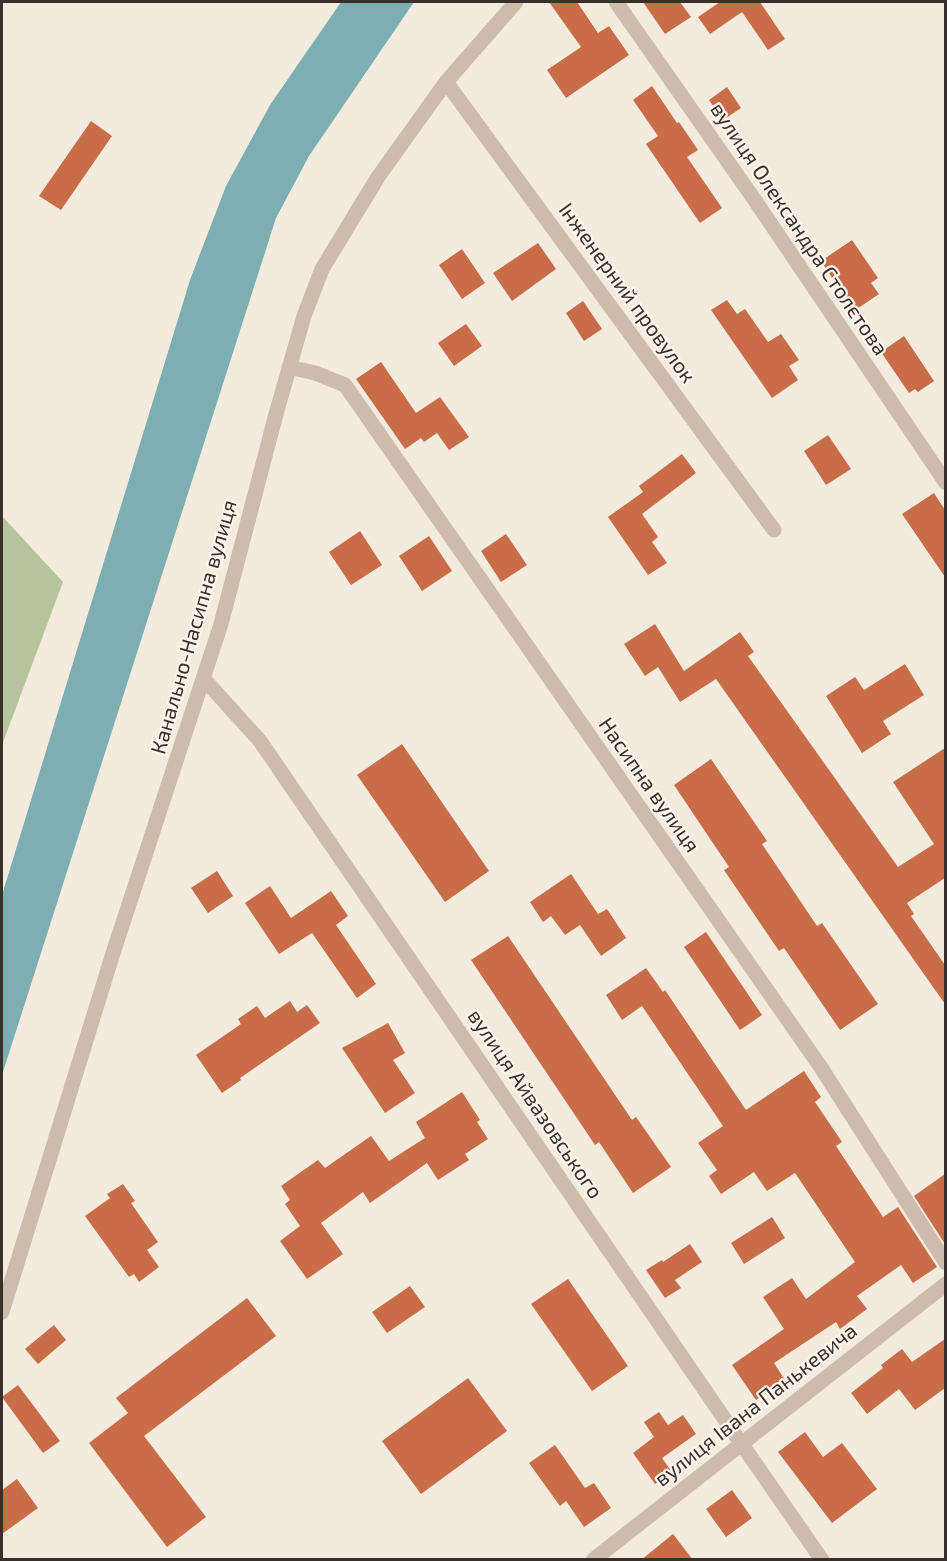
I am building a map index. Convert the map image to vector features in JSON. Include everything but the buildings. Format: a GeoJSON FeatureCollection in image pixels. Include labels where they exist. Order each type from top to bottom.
{"type":"FeatureCollection","features":[{"type":"Feature","properties":{"kind":"street","name":"Канально-Насипна вулиця"},"geometry":{"type":"LineString","coordinates":[[2,1312],[114,950],[221,624],[289,367],[304,316],[322,269],[378,177],[446,82],[516,2]]}},
{"type":"Feature","properties":{"kind":"street","name":"вулиця Олександра Столєтова"},"geometry":{"type":"LineString","coordinates":[[616,2],[754,199],[945,483]]}},
{"type":"Feature","properties":{"kind":"street","name":"Інженерний провулок"},"geometry":{"type":"LineString","coordinates":[[446,82],[774,530]]}},
{"type":"Feature","properties":{"kind":"street","name":"Насипна вулиця"},"geometry":{"type":"LineString","coordinates":[[289,367],[315,372],[345,385],[820,1066],[945,1263]]}},
{"type":"Feature","properties":{"kind":"street","name":"вулиця Айвазовського"},"geometry":{"type":"LineString","coordinates":[[204,679],[260,741],[822,1560]]}},
{"type":"Feature","properties":{"kind":"street","name":"вулиця Івана Панькевича"},"geometry":{"type":"LineString","coordinates":[[592,1560],[945,1284]]}},
{"type":"Feature","properties":{"kind":"green space"},"geometry":{"type":"Polygon","coordinates":[[[2,516],[63,582],[2,745],[2,516]]]}},
{"type":"Feature","properties":{"kind":"water"},"geometry":{"type":"Polygon","coordinates":[[[341,2],[414,2],[309,156],[276,218],[2,1075],[2,895],[190,280],[226,186],[270,105],[341,2]]]}}]}
